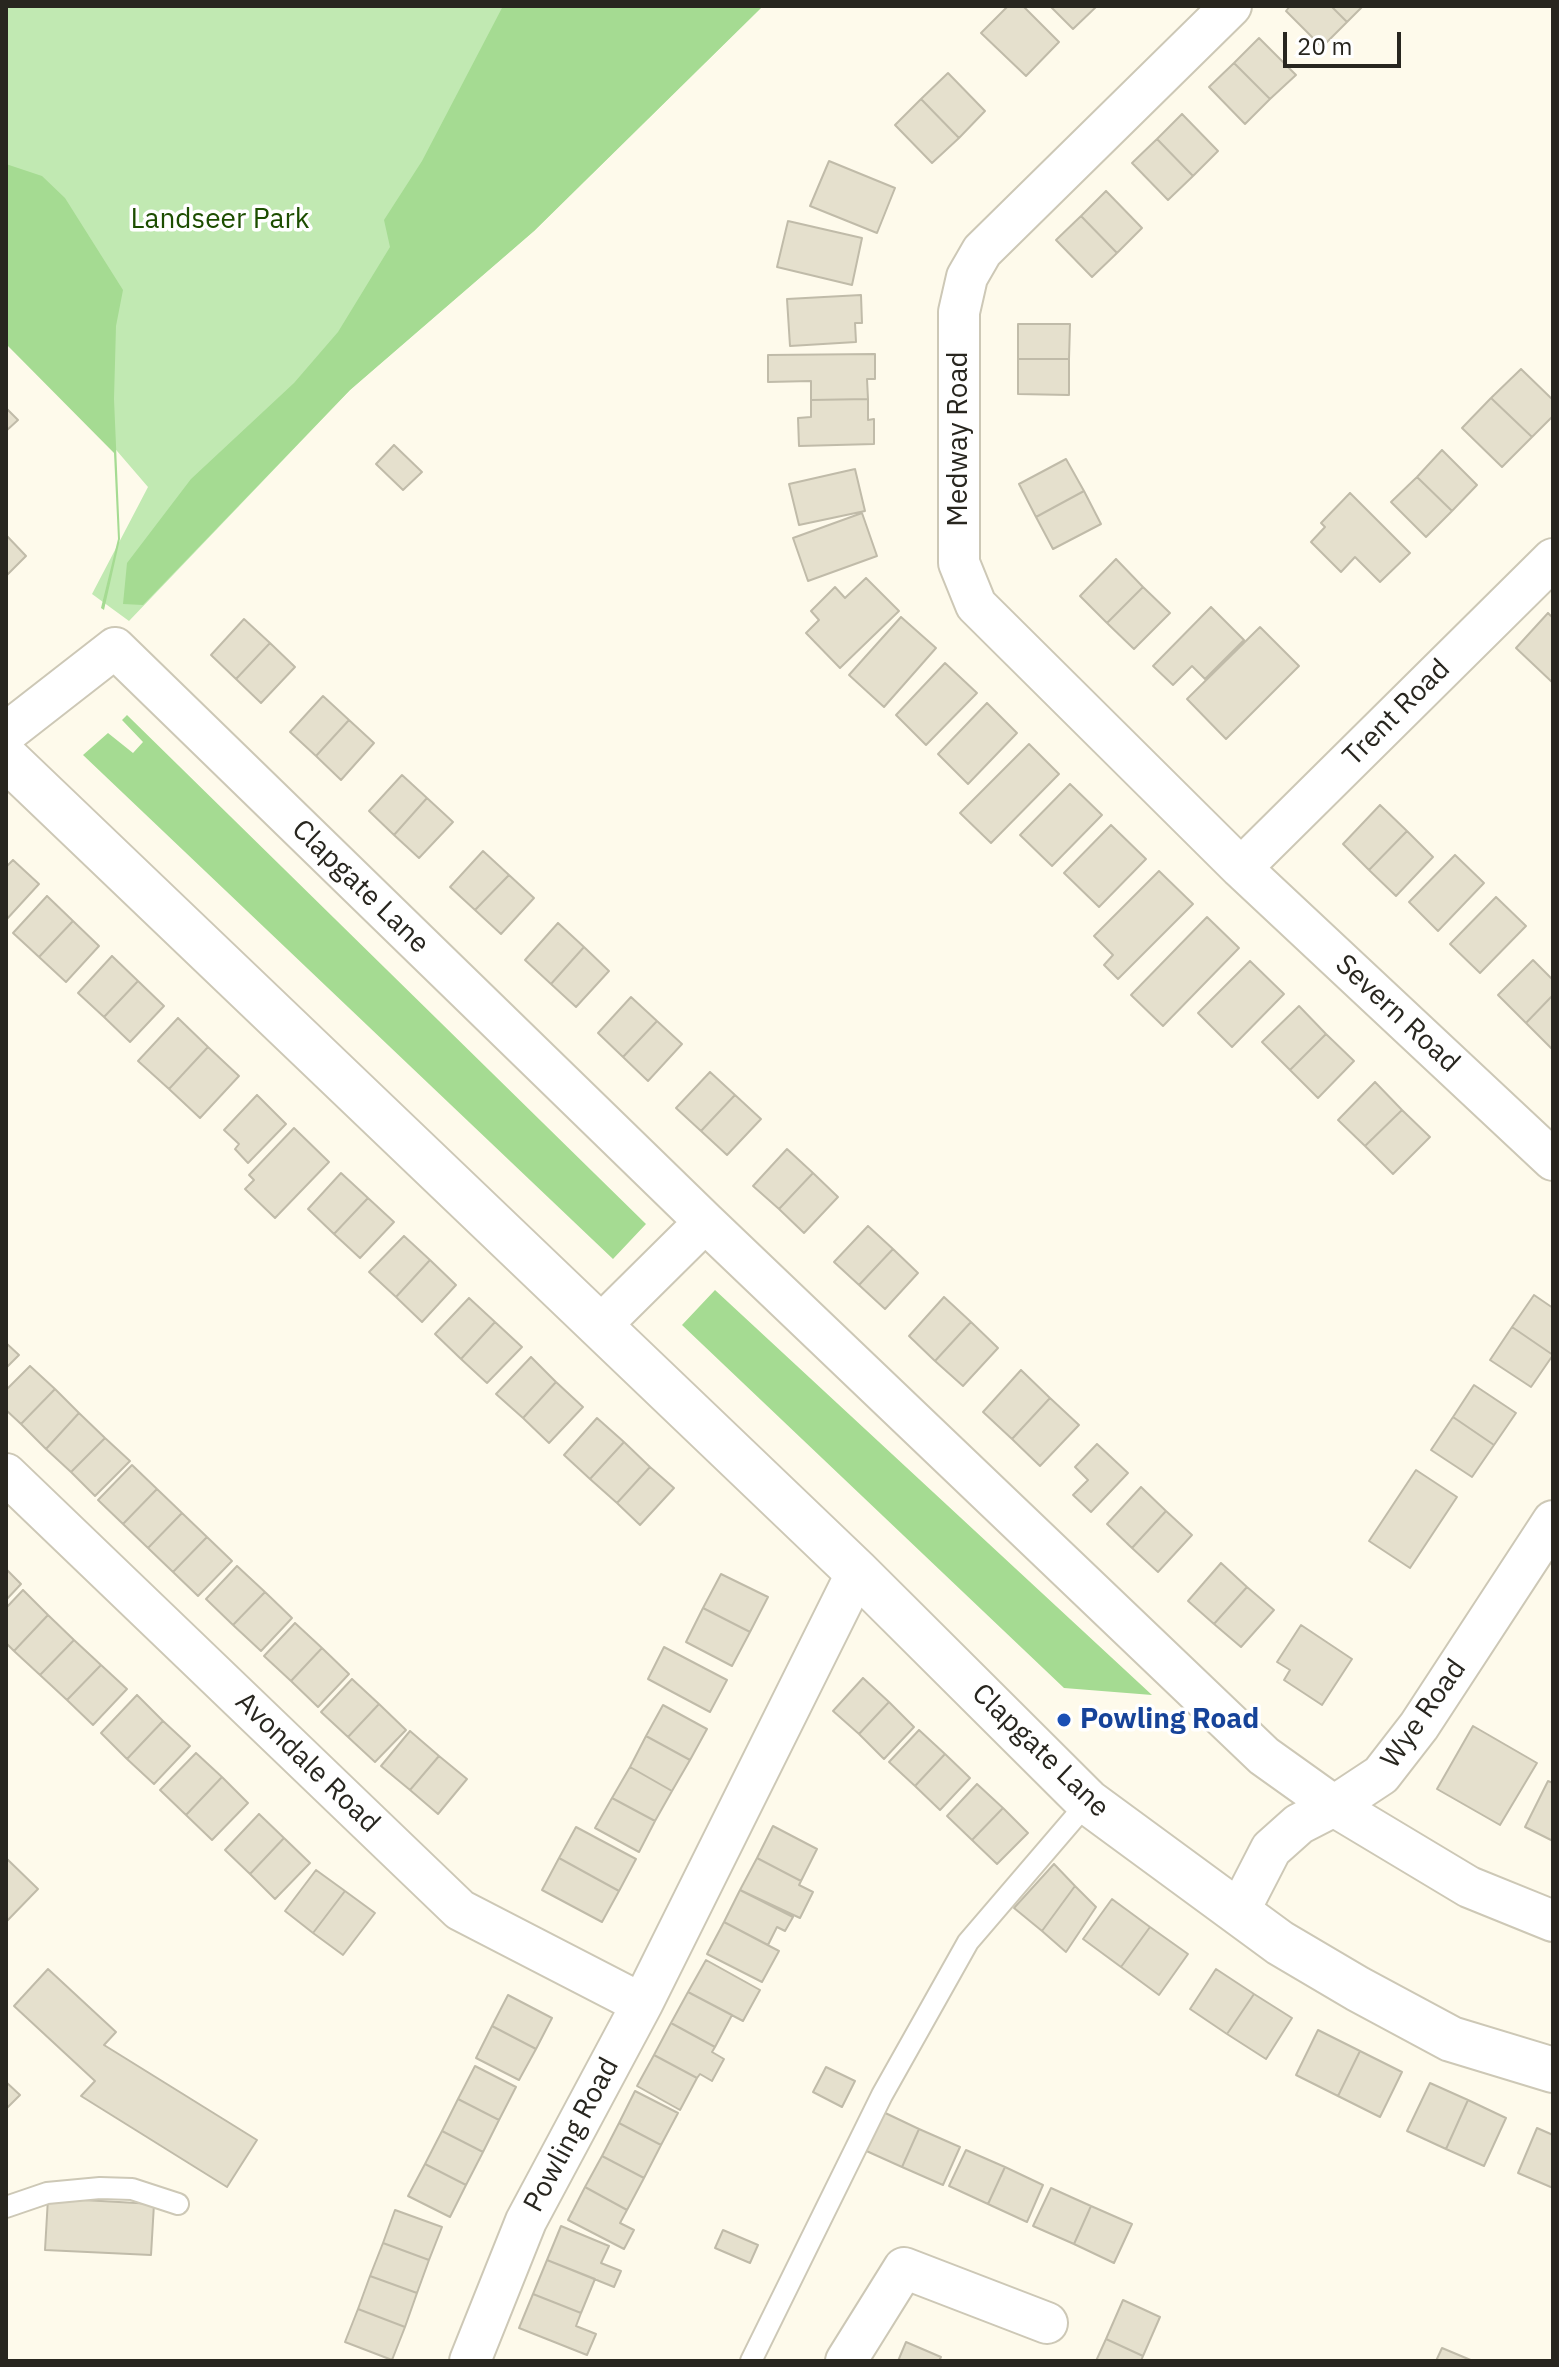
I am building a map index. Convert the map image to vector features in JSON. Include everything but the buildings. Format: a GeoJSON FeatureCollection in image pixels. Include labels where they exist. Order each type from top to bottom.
{"type":"FeatureCollection","features":[{"type":"Feature","properties":{"kind":"street","name":"Medway Road"},"geometry":{"type":"LineString","coordinates":[[1231,6],[982,251],[967,277],[959,312],[959,563],[976,605],[1241,868]]}},
{"type":"Feature","properties":{"kind":"street","name":"Trent Road"},"geometry":{"type":"LineString","coordinates":[[1241,868],[1553,559]]}},
{"type":"Feature","properties":{"kind":"street","name":"Clapgate Lane"},"geometry":{"type":"LineString","coordinates":[[6,733],[115,648],[705,1222],[1264,1756],[1334,1806],[1469,1887],[1553,1921]]}},
{"type":"Feature","properties":{"kind":"street","name":"Clapgate Lane"},"geometry":{"type":"LineString","coordinates":[[6,758],[857,1572],[1088,1802],[1238,1913],[1332,1974],[1451,2039],[1553,2070]]}},
{"type":"Feature","properties":{"kind":"street","name":"Severn Road"},"geometry":{"type":"LineString","coordinates":[[1241,868],[1553,1160]]}},
{"type":"Feature","properties":{"kind":"street"},"geometry":{"type":"LineString","coordinates":[[599,1327],[705,1222]]}},
{"type":"Feature","properties":{"kind":"street","name":"Avondale Road"},"geometry":{"type":"LineString","coordinates":[[6,1474],[460,1910],[642,2004]]}},
{"type":"Feature","properties":{"kind":"street","name":"Wye Road"},"geometry":{"type":"LineString","coordinates":[[1238,1913],[1271,1849],[1299,1824],[1334,1806],[1381,1775],[1419,1726],[1553,1521]]}},
{"type":"Feature","properties":{"kind":"street","name":"Powling Road"},"geometry":{"type":"LineString","coordinates":[[478,2360],[526,2221],[642,2004],[857,1572]]}},
{"type":"Feature","properties":{"kind":"street"},"geometry":{"type":"LineString","coordinates":[[846,2361],[904,2268],[1047,2323]]}},
{"type":"Feature","properties":{"kind":"lane"},"geometry":{"type":"LineString","coordinates":[[751,2361],[882,2095],[968,1942],[1088,1802]]}},
{"type":"Feature","properties":{"kind":"lane"},"geometry":{"type":"LineString","coordinates":[[6,2207],[47,2193],[100,2188],[141,2191],[178,2204]]}},
{"type":"Feature","properties":{"kind":"green space","name":"Landseer Park"},"geometry":{"type":"Polygon","coordinates":[[[6,6],[763,6],[534,231],[350,390],[129,621],[92,594],[148,487],[6,322],[6,6]]]}},
{"type":"Feature","properties":{"kind":"green space"},"geometry":{"type":"Polygon","coordinates":[[[503,6],[763,6],[534,231],[350,390],[143,605],[123,604],[127,563],[191,479],[294,383],[338,332],[390,247],[384,220],[422,161],[503,6]]]}},
{"type":"Feature","properties":{"kind":"green space"},"geometry":{"type":"Polygon","coordinates":[[[6,164],[42,176],[65,198],[123,290],[116,326],[114,399],[120,539],[104,610],[101,608],[118,539],[114,453],[6,344],[6,164]]]}},
{"type":"Feature","properties":{"kind":"green space"},"geometry":{"type":"Polygon","coordinates":[[[127,715],[646,1224],[613,1259],[83,755],[108,733],[133,753],[143,742],[122,720],[127,715]]]}},
{"type":"Feature","properties":{"kind":"green space"},"geometry":{"type":"Polygon","coordinates":[[[715,1290],[1152,1695],[1064,1688],[682,1325],[715,1290]]]}},
{"type":"Feature","properties":{"kind":"place","name":"Powling Road"},"geometry":{"type":"Point","coordinates":[1064,1720]}}]}
